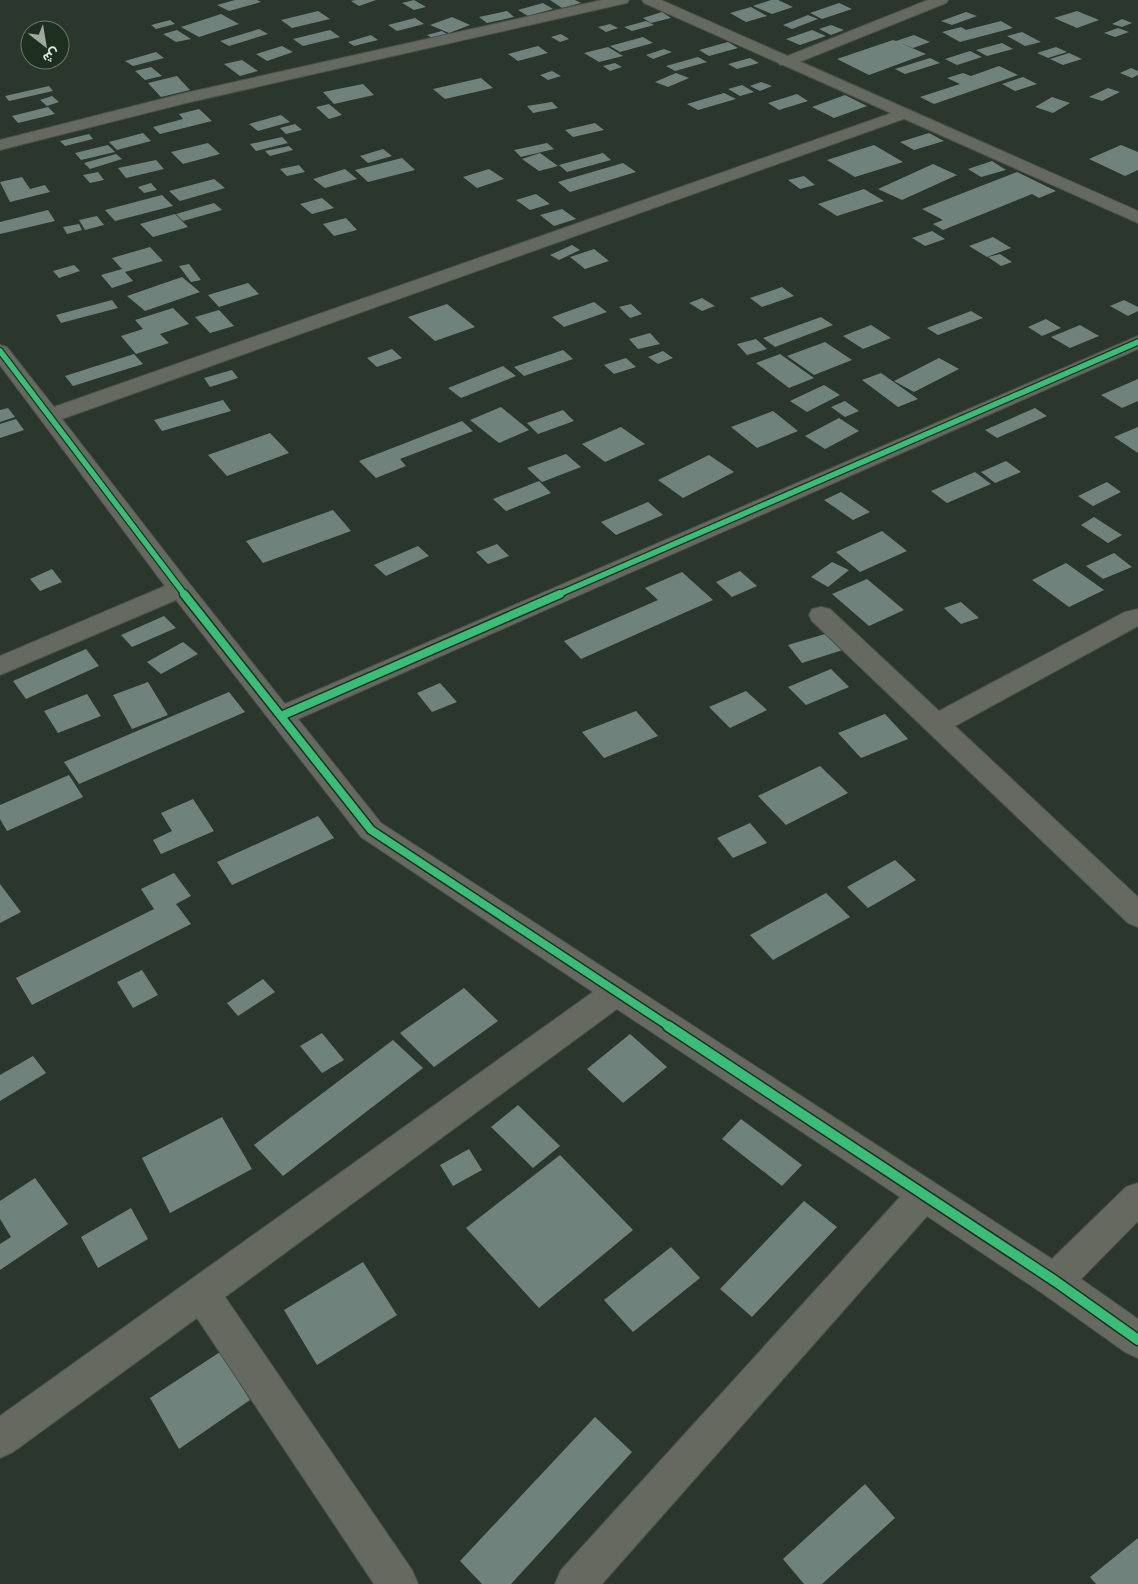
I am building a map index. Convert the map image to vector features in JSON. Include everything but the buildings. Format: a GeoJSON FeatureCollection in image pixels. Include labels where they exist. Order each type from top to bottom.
{"type":"FeatureCollection","features":[{"type":"Feature","properties":{"kind":"street"},"geometry":{"type":"LineString","coordinates":[[0,145],[185,98],[622,0]]}},
{"type":"Feature","properties":{"kind":"street"},"geometry":{"type":"LineString","coordinates":[[649,0],[1138,218]]}},
{"type":"Feature","properties":{"kind":"street"},"geometry":{"type":"LineString","coordinates":[[786,62],[941,0]]}},
{"type":"Feature","properties":{"kind":"street"},"geometry":{"type":"LineString","coordinates":[[49,416],[740,174],[903,114]]}},
{"type":"Feature","properties":{"kind":"street"},"geometry":{"type":"LineString","coordinates":[[281,716],[1138,342]]}},
{"type":"Feature","properties":{"kind":"street"},"geometry":{"type":"LineString","coordinates":[[0,351],[180,589],[371,830],[1055,1281],[1138,1340]]}},
{"type":"Feature","properties":{"kind":"street"},"geometry":{"type":"LineString","coordinates":[[0,666],[180,589]]}},
{"type":"Feature","properties":{"kind":"street"},"geometry":{"type":"LineString","coordinates":[[821,615],[1138,915]]}},
{"type":"Feature","properties":{"kind":"street"},"geometry":{"type":"LineString","coordinates":[[936,724],[1138,617]]}},
{"type":"Feature","properties":{"kind":"street"},"geometry":{"type":"LineString","coordinates":[[0,1439],[617,992]]}},
{"type":"Feature","properties":{"kind":"street"},"geometry":{"type":"LineString","coordinates":[[575,1584],[924,1195]]}},
{"type":"Feature","properties":{"kind":"street"},"geometry":{"type":"LineString","coordinates":[[1055,1281],[1138,1198]]}},
{"type":"Feature","properties":{"kind":"street"},"geometry":{"type":"LineString","coordinates":[[201,1293],[398,1584]]}},
{"type":"Feature","properties":{"kind":"cycle path"},"geometry":{"type":"LineString","coordinates":[[281,716],[1138,342]]}},
{"type":"Feature","properties":{"kind":"cycle path"},"geometry":{"type":"LineString","coordinates":[[0,351],[180,589],[371,830],[1055,1281],[1138,1340]]}}]}
